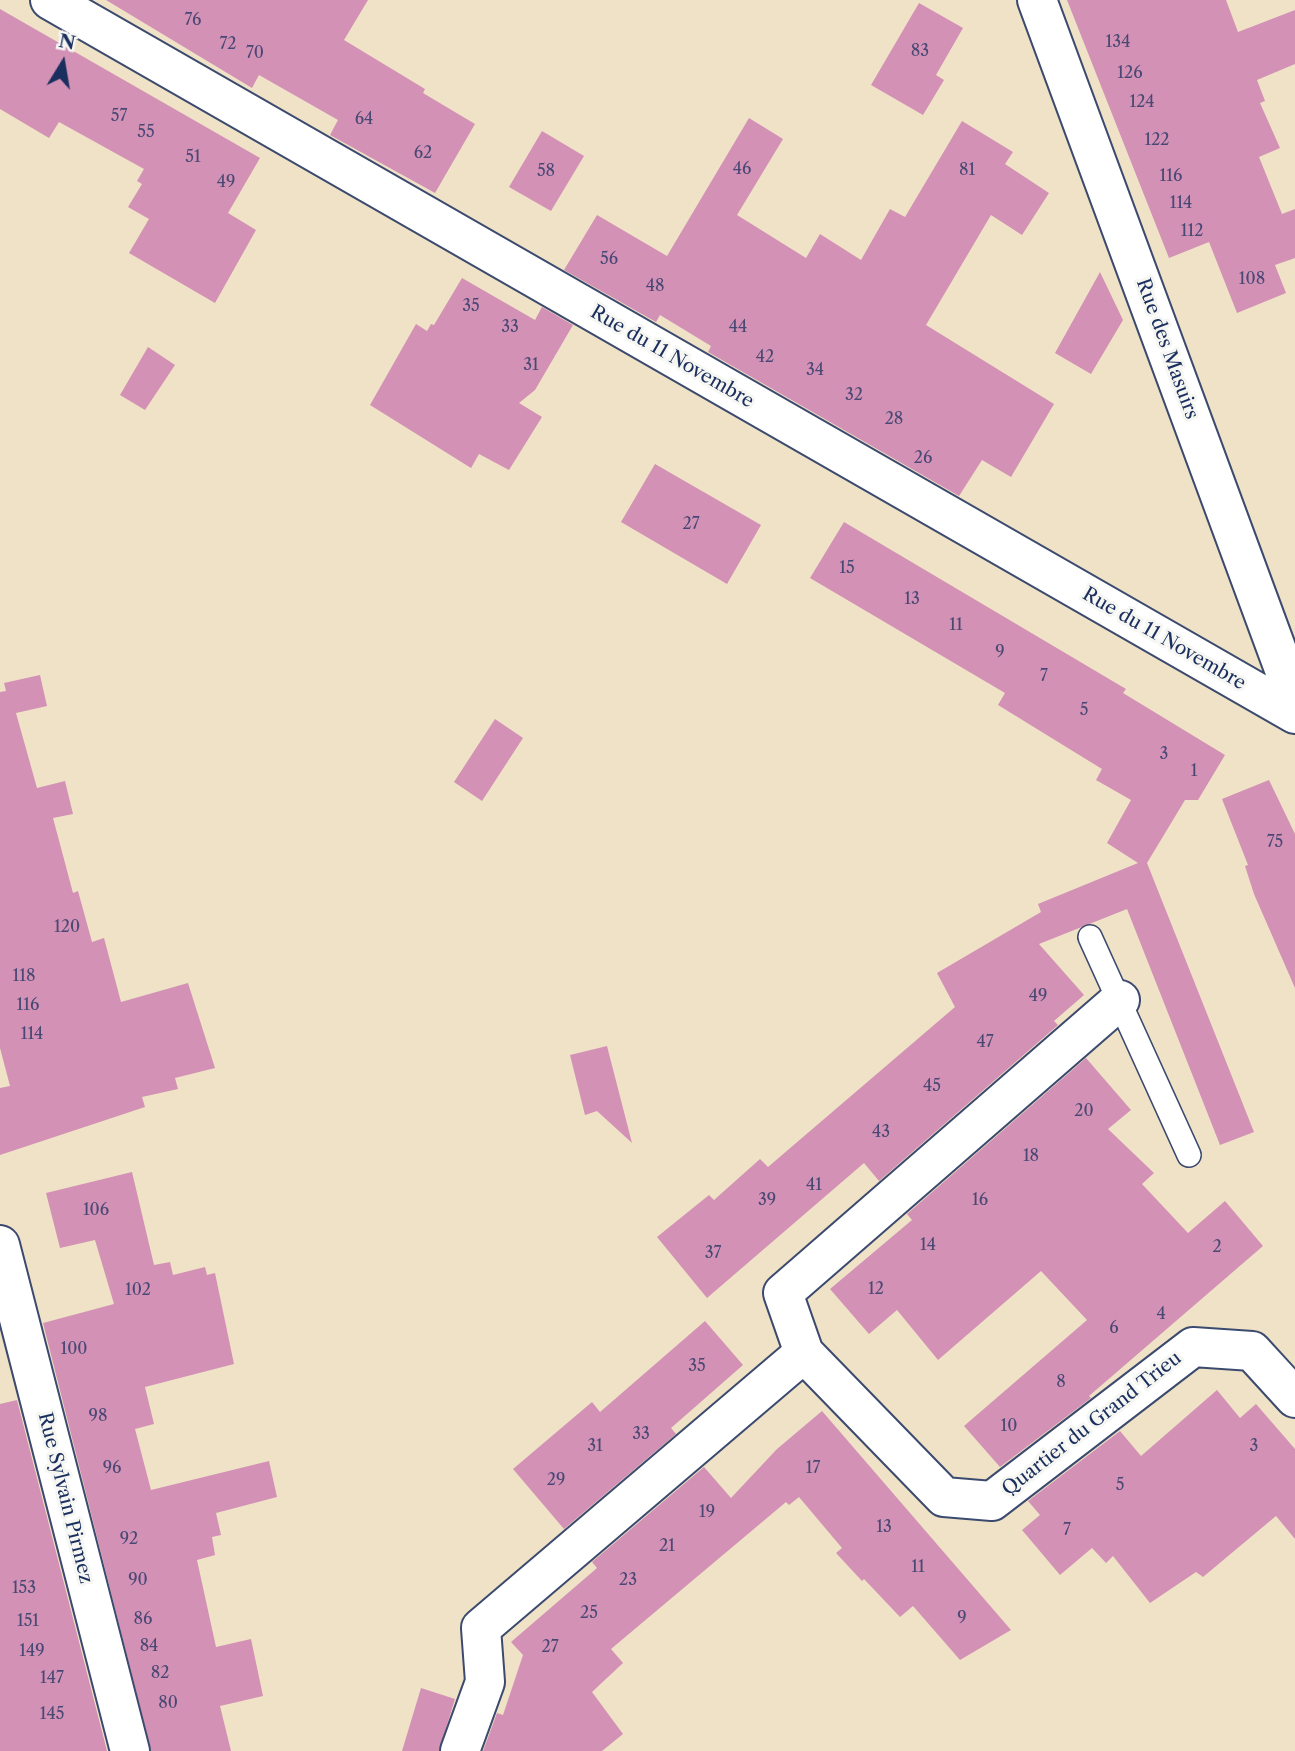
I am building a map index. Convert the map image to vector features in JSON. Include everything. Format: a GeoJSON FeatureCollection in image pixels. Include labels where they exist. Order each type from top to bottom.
{"type":"FeatureCollection","features":[{"type":"Feature","properties":{"kind":"street","name":"Rue du 11 Novembre"},"geometry":{"type":"LineString","coordinates":[[50,0],[1295,714]]}},
{"type":"Feature","properties":{"kind":"street","name":"Rue des Masuirs"},"geometry":{"type":"LineString","coordinates":[[1037,0],[1295,699]]}},
{"type":"Feature","properties":{"kind":"street","name":"Quartier du Grand Trieu"},"geometry":{"type":"LineString","coordinates":[[1120,1000],[783,1293],[804,1353],[944,1497],[992,1501],[1193,1347],[1252,1351],[1295,1398]]}},
{"type":"Feature","properties":{"kind":"street","name":"Rue Sylvain Pirmez"},"geometry":{"type":"LineString","coordinates":[[0,1245],[130,1751]]}},
{"type":"Feature","properties":{"kind":"street"},"geometry":{"type":"LineString","coordinates":[[460,1751],[485,1682],[481,1628],[804,1353]]}},
{"type":"Feature","properties":{"kind":"lane"},"geometry":{"type":"LineString","coordinates":[[1090,937],[1189,1155]]}},
{"type":"Feature","properties":{"kind":"building"},"geometry":{"type":"Polygon","coordinates":[[[106,0],[368,0],[344,40],[425,89],[423,93],[475,124],[435,193],[330,135],[338,120],[259,75],[252,88],[106,0]]]}},
{"type":"Feature","properties":{"kind":"building"},"geometry":{"type":"Polygon","coordinates":[[[1067,0],[1226,0],[1238,32],[1295,10],[1295,64],[1257,80],[1265,101],[1260,103],[1280,148],[1259,157],[1282,214],[1295,209],[1295,258],[1275,265],[1286,293],[1237,313],[1209,242],[1169,258],[1067,0]]]}},
{"type":"Feature","properties":{"kind":"building"},"geometry":{"type":"Polygon","coordinates":[[[919,3],[963,28],[936,75],[944,80],[923,115],[871,85],[919,3]]]}},
{"type":"Feature","properties":{"kind":"building"},"geometry":{"type":"Polygon","coordinates":[[[0,9],[260,158],[228,213],[256,230],[215,303],[129,253],[149,219],[128,207],[142,184],[137,181],[144,169],[59,122],[49,138],[0,109],[0,9]]]}},
{"type":"Feature","properties":{"kind":"building"},"geometry":{"type":"Polygon","coordinates":[[[749,118],[783,139],[737,215],[806,258],[820,234],[861,260],[890,209],[905,217],[962,121],[1013,152],[1005,164],[1049,193],[1022,235],[991,215],[926,325],[1054,404],[1011,477],[982,460],[959,496],[708,352],[711,346],[660,315],[656,322],[564,270],[597,215],[667,256],[749,118]]]}},
{"type":"Feature","properties":{"kind":"building"},"geometry":{"type":"Polygon","coordinates":[[[542,131],[584,156],[551,211],[509,187],[542,131]]]}},
{"type":"Feature","properties":{"kind":"building"},"geometry":{"type":"Polygon","coordinates":[[[1100,272],[1123,320],[1091,374],[1055,353],[1100,272]]]}},
{"type":"Feature","properties":{"kind":"building"},"geometry":{"type":"Polygon","coordinates":[[[462,278],[535,320],[542,307],[573,325],[535,390],[519,403],[542,417],[509,470],[479,454],[471,468],[370,405],[416,324],[427,331],[431,324],[434,325],[462,278]]]}},
{"type":"Feature","properties":{"kind":"building"},"geometry":{"type":"Polygon","coordinates":[[[148,347],[175,365],[145,410],[120,395],[148,347]]]}},
{"type":"Feature","properties":{"kind":"building"},"geometry":{"type":"Polygon","coordinates":[[[655,464],[761,525],[727,584],[621,522],[655,464]]]}},
{"type":"Feature","properties":{"kind":"building"},"geometry":{"type":"Polygon","coordinates":[[[844,522],[1126,689],[1123,693],[1225,755],[1198,800],[1185,800],[1147,863],[1254,1132],[1220,1145],[1127,909],[1039,944],[1084,995],[1054,1021],[1058,1025],[879,1181],[864,1163],[707,1298],[657,1237],[709,1195],[714,1200],[760,1159],[768,1167],[955,1007],[937,973],[1041,912],[1038,904],[1138,863],[1107,843],[1131,800],[1096,780],[1102,769],[998,705],[1005,693],[810,578],[844,522]]]}},
{"type":"Feature","properties":{"kind":"building"},"geometry":{"type":"Polygon","coordinates":[[[40,675],[47,706],[16,713],[37,788],[65,781],[73,814],[53,818],[73,893],[78,891],[92,942],[104,938],[121,1002],[188,983],[215,1068],[175,1078],[178,1089],[142,1097],[145,1107],[0,1155],[0,1088],[10,1086],[0,1048],[0,692],[6,691],[4,683],[40,675]]]}},
{"type":"Feature","properties":{"kind":"building"},"geometry":{"type":"Polygon","coordinates":[[[495,719],[523,738],[482,801],[454,782],[495,719]]]}},
{"type":"Feature","properties":{"kind":"building"},"geometry":{"type":"Polygon","coordinates":[[[1269,780],[1295,834],[1295,988],[1254,894],[1245,866],[1248,865],[1222,799],[1269,780]]]}},
{"type":"Feature","properties":{"kind":"building"},"geometry":{"type":"Polygon","coordinates":[[[607,1046],[632,1143],[597,1111],[585,1115],[570,1055],[607,1046]]]}},
{"type":"Feature","properties":{"kind":"building"},"geometry":{"type":"Polygon","coordinates":[[[1086,1058],[1131,1110],[1108,1129],[1154,1173],[1142,1184],[1188,1233],[1225,1201],[1263,1246],[1089,1396],[1091,1398],[1000,1467],[964,1426],[1087,1320],[1041,1271],[938,1360],[897,1310],[869,1334],[830,1289],[912,1220],[907,1214],[1086,1058]]]}},
{"type":"Feature","properties":{"kind":"building"},"geometry":{"type":"Polygon","coordinates":[[[132,1172],[154,1265],[170,1262],[173,1275],[205,1267],[207,1275],[215,1273],[234,1364],[145,1387],[154,1424],[135,1429],[151,1490],[269,1461],[277,1497],[216,1513],[221,1535],[212,1537],[215,1555],[197,1560],[216,1647],[251,1639],[263,1696],[220,1706],[231,1751],[151,1751],[43,1323],[114,1304],[95,1240],[60,1248],[46,1193],[132,1172]]]}},
{"type":"Feature","properties":{"kind":"building"},"geometry":{"type":"Polygon","coordinates":[[[705,1321],[743,1365],[671,1428],[676,1434],[564,1529],[513,1469],[592,1402],[600,1412],[705,1321]]]}},
{"type":"Feature","properties":{"kind":"building"},"geometry":{"type":"Polygon","coordinates":[[[1217,1390],[1240,1418],[1256,1404],[1295,1449],[1295,1539],[1276,1516],[1203,1577],[1196,1572],[1150,1603],[1113,1556],[1106,1563],[1092,1548],[1060,1575],[1022,1530],[1040,1515],[1028,1501],[1120,1431],[1141,1456],[1217,1390]]]}},
{"type":"Feature","properties":{"kind":"building"},"geometry":{"type":"Polygon","coordinates":[[[17,1400],[107,1751],[0,1751],[0,1404],[17,1400]]]}},
{"type":"Feature","properties":{"kind":"building"},"geometry":{"type":"Polygon","coordinates":[[[822,1411],[1011,1630],[960,1660],[913,1606],[900,1617],[864,1579],[862,1581],[836,1553],[842,1548],[799,1497],[789,1505],[786,1502],[611,1649],[623,1663],[592,1692],[623,1734],[602,1751],[483,1751],[497,1713],[503,1715],[523,1655],[511,1642],[597,1568],[592,1562],[704,1467],[731,1498],[777,1449],[822,1411]]]}},
{"type":"Feature","properties":{"kind":"building"},"geometry":{"type":"Polygon","coordinates":[[[421,1688],[455,1699],[439,1751],[402,1751],[421,1688]]]}}]}
